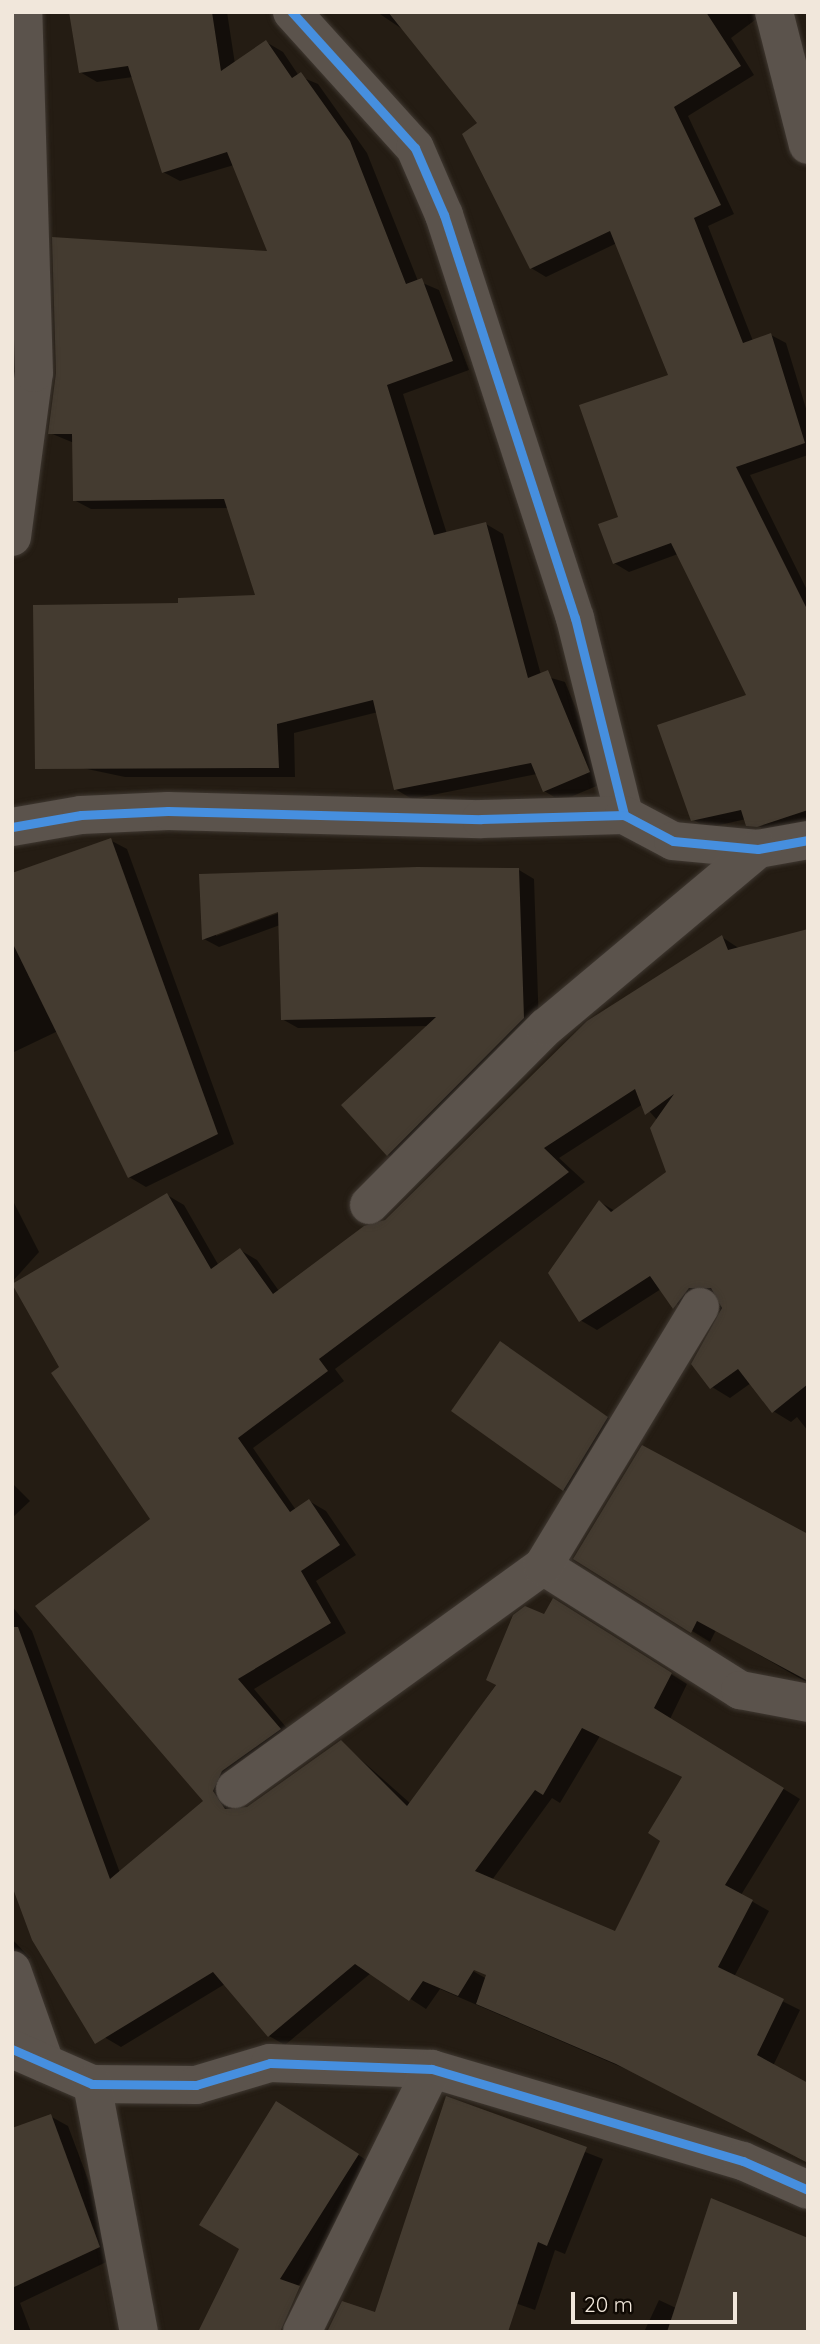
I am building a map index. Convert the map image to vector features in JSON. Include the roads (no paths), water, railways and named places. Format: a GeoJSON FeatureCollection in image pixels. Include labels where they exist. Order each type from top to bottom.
{"type":"FeatureCollection","features":[{"type":"Feature","properties":{"kind":"street"},"geometry":{"type":"LineString","coordinates":[[12,537],[34,373],[23,12]]}},
{"type":"Feature","properties":{"kind":"street"},"geometry":{"type":"LineString","coordinates":[[292,12],[415,148],[444,215],[575,618],[624,815]]}},
{"type":"Feature","properties":{"kind":"street"},"geometry":{"type":"LineString","coordinates":[[774,12],[808,145]]}},
{"type":"Feature","properties":{"kind":"street"},"geometry":{"type":"LineString","coordinates":[[12,827],[82,815],[169,811],[481,819],[624,815],[673,841],[758,849],[808,840]]}},
{"type":"Feature","properties":{"kind":"street"},"geometry":{"type":"LineString","coordinates":[[369,1205],[546,1027],[758,849]]}},
{"type":"Feature","properties":{"kind":"street"},"geometry":{"type":"LineString","coordinates":[[235,1789],[543,1566],[700,1307]]}},
{"type":"Feature","properties":{"kind":"street"},"geometry":{"type":"LineString","coordinates":[[543,1566],[740,1690],[808,1703]]}},
{"type":"Feature","properties":{"kind":"street"},"geometry":{"type":"LineString","coordinates":[[12,1970],[29,2056],[92,2084],[196,2085],[270,2063],[432,2069],[743,2161],[808,2190]]}},
{"type":"Feature","properties":{"kind":"street"},"geometry":{"type":"LineString","coordinates":[[302,2332],[432,2069]]}},
{"type":"Feature","properties":{"kind":"street"},"geometry":{"type":"LineString","coordinates":[[92,2084],[139,2332]]}}]}
